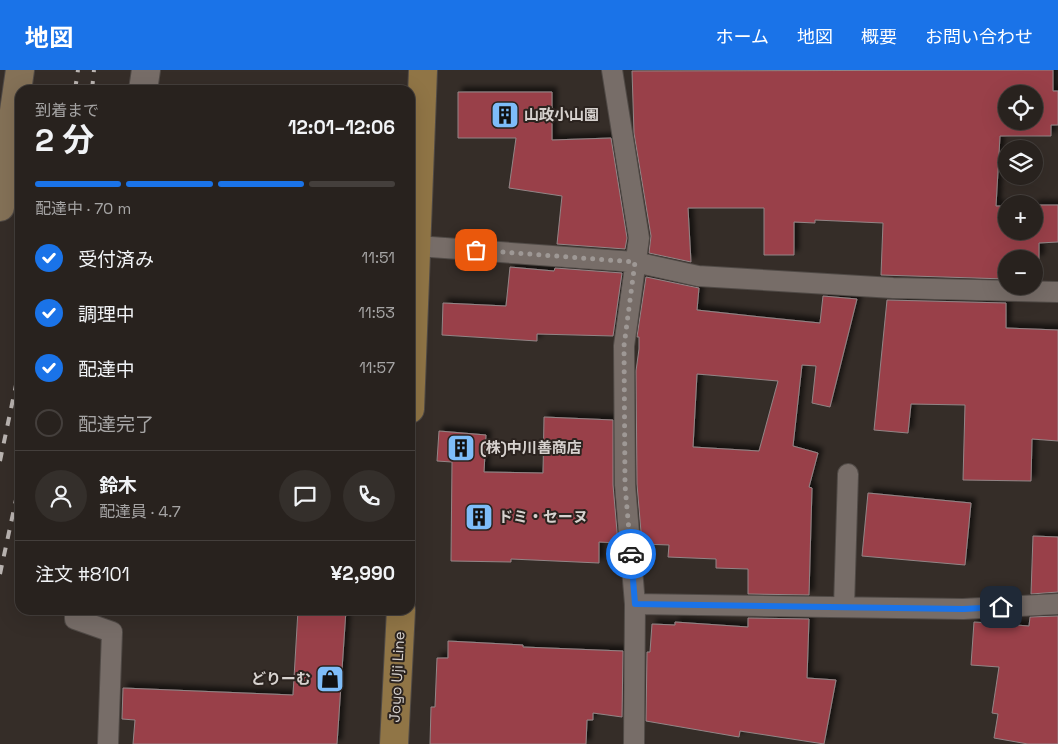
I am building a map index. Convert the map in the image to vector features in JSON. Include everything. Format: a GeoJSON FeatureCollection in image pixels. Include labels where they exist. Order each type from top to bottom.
{"type":"FeatureCollection","features":[{"type":"Feature","properties":{"kind":"main road"},"geometry":{"type":"LineString","coordinates":[[415,270],[423,70]]}},
{"type":"Feature","properties":{"kind":"main road","name":"Joyo Uji Line"},"geometry":{"type":"LineString","coordinates":[[394,744],[401,615]]}},
{"type":"Feature","properties":{"kind":"street"},"geometry":{"type":"LineString","coordinates":[[18,85],[20,70]]}},
{"type":"Feature","properties":{"kind":"street"},"geometry":{"type":"LineString","coordinates":[[144,85],[146,70]]}},
{"type":"Feature","properties":{"kind":"street"},"geometry":{"type":"LineString","coordinates":[[1,198],[15,104]]}},
{"type":"Feature","properties":{"kind":"lane"},"geometry":{"type":"LineString","coordinates":[[612,70],[639,238],[624,346],[625,485],[635,604],[634,744]]}},
{"type":"Feature","properties":{"kind":"lane"},"geometry":{"type":"LineString","coordinates":[[417,246],[635,262],[698,276],[893,288],[1058,292]]}},
{"type":"Feature","properties":{"kind":"lane"},"geometry":{"type":"LineString","coordinates":[[844,608],[848,474]]}},
{"type":"Feature","properties":{"kind":"lane"},"geometry":{"type":"LineString","coordinates":[[635,604],[963,609],[1058,604]]}},
{"type":"Feature","properties":{"kind":"lane"},"geometry":{"type":"LineString","coordinates":[[74,615],[74,619],[112,632],[108,744]]}},
{"type":"Feature","properties":{"kind":"building"},"geometry":{"type":"Polygon","coordinates":[[[1053,70],[1053,91],[1058,91],[1058,125],[1051,125],[1051,136],[1000,136],[1000,140],[998,140],[996,206],[998,206],[998,240],[1043,240],[1043,205],[1058,205],[1058,242],[1039,243],[1039,250],[998,250],[998,279],[881,275],[883,223],[815,220],[815,223],[794,222],[794,255],[764,255],[764,208],[688,208],[691,262],[649,253],[651,236],[634,133],[632,71],[1053,70]]]}},
{"type":"Feature","properties":{"kind":"building"},"geometry":{"type":"Polygon","coordinates":[[[458,92],[552,92],[552,140],[611,138],[627,238],[625,249],[557,244],[562,196],[509,188],[516,138],[458,138],[458,92]]]}},
{"type":"Feature","properties":{"kind":"building"},"geometry":{"type":"Polygon","coordinates":[[[510,267],[554,271],[555,268],[622,273],[613,336],[537,334],[537,341],[442,335],[443,303],[506,306],[510,267]]]}},
{"type":"Feature","properties":{"kind":"building"},"geometry":{"type":"Polygon","coordinates":[[[646,277],[699,288],[697,310],[761,317],[820,323],[823,296],[857,299],[830,407],[812,403],[816,366],[802,365],[793,446],[818,453],[809,487],[812,488],[809,595],[748,594],[748,569],[716,568],[716,559],[668,557],[669,545],[642,544],[637,484],[636,371],[639,337],[637,337],[646,277]],[[697,374],[693,447],[759,451],[778,381],[697,374]]]}},
{"type":"Feature","properties":{"kind":"building"},"geometry":{"type":"Polygon","coordinates":[[[887,300],[1006,303],[1006,328],[1058,330],[1058,441],[1032,439],[1031,481],[963,480],[965,405],[911,404],[908,433],[874,430],[887,300]]]}},
{"type":"Feature","properties":{"kind":"building"},"geometry":{"type":"Polygon","coordinates":[[[544,417],[613,420],[613,485],[618,543],[599,542],[599,563],[511,559],[511,562],[451,561],[452,462],[437,461],[439,431],[486,435],[484,472],[543,473],[544,417]]]}},
{"type":"Feature","properties":{"kind":"building"},"geometry":{"type":"Polygon","coordinates":[[[868,493],[971,503],[965,565],[862,556],[868,493]]]}},
{"type":"Feature","properties":{"kind":"building"},"geometry":{"type":"Polygon","coordinates":[[[1033,536],[1058,537],[1058,592],[1031,594],[1033,536]]]}},
{"type":"Feature","properties":{"kind":"building"},"geometry":{"type":"Polygon","coordinates":[[[298,615],[346,615],[337,744],[133,744],[135,720],[122,719],[123,688],[293,695],[298,615]]]}},
{"type":"Feature","properties":{"kind":"building"},"geometry":{"type":"Polygon","coordinates":[[[1058,616],[1058,744],[1028,744],[994,738],[998,714],[992,713],[999,667],[971,665],[974,622],[1029,626],[1030,617],[1058,616]]]}},
{"type":"Feature","properties":{"kind":"building"},"geometry":{"type":"Polygon","coordinates":[[[748,618],[809,619],[807,678],[836,680],[824,744],[740,731],[739,737],[646,721],[647,652],[650,652],[652,624],[675,625],[675,622],[748,627],[748,618]]]}},
{"type":"Feature","properties":{"kind":"building"},"geometry":{"type":"Polygon","coordinates":[[[448,641],[523,645],[523,647],[623,651],[622,717],[593,713],[593,720],[587,720],[586,744],[430,744],[431,707],[435,707],[437,658],[448,658],[448,641]]]}},
{"type":"Feature","properties":{"kind":"railway"},"geometry":{"type":"LineString","coordinates":[[76,85],[78,70]]}},
{"type":"Feature","properties":{"kind":"railway"},"geometry":{"type":"LineString","coordinates":[[92,85],[94,70]]}},
{"type":"Feature","properties":{"kind":"railway"},"geometry":{"type":"LineString","coordinates":[[0,461],[15,390]]}},
{"type":"Feature","properties":{"kind":"railway"},"geometry":{"type":"LineString","coordinates":[[0,574],[15,504]]}},
{"type":"Feature","properties":{"kind":"way so far"},"geometry":{"type":"LineString","coordinates":[[476,250],[635,262],[624,346],[625,485],[631,554]]}},
{"type":"Feature","properties":{"kind":"place","name":"山政小山園"},"geometry":{"type":"Point","coordinates":[505,115]}},
{"type":"Feature","properties":{"kind":"place","name":"(株)中川善商店"},"geometry":{"type":"Point","coordinates":[461,448]}},
{"type":"Feature","properties":{"kind":"place","name":"ドミ・セーヌ"},"geometry":{"type":"Point","coordinates":[479,517]}},
{"type":"Feature","properties":{"kind":"place","name":"どりーむ"},"geometry":{"type":"Point","coordinates":[330,679]}},
{"type":"Feature","properties":{"kind":"route"},"geometry":{"type":"LineString","coordinates":[[631,554],[635,604],[963,609],[1001,607]]}}]}
